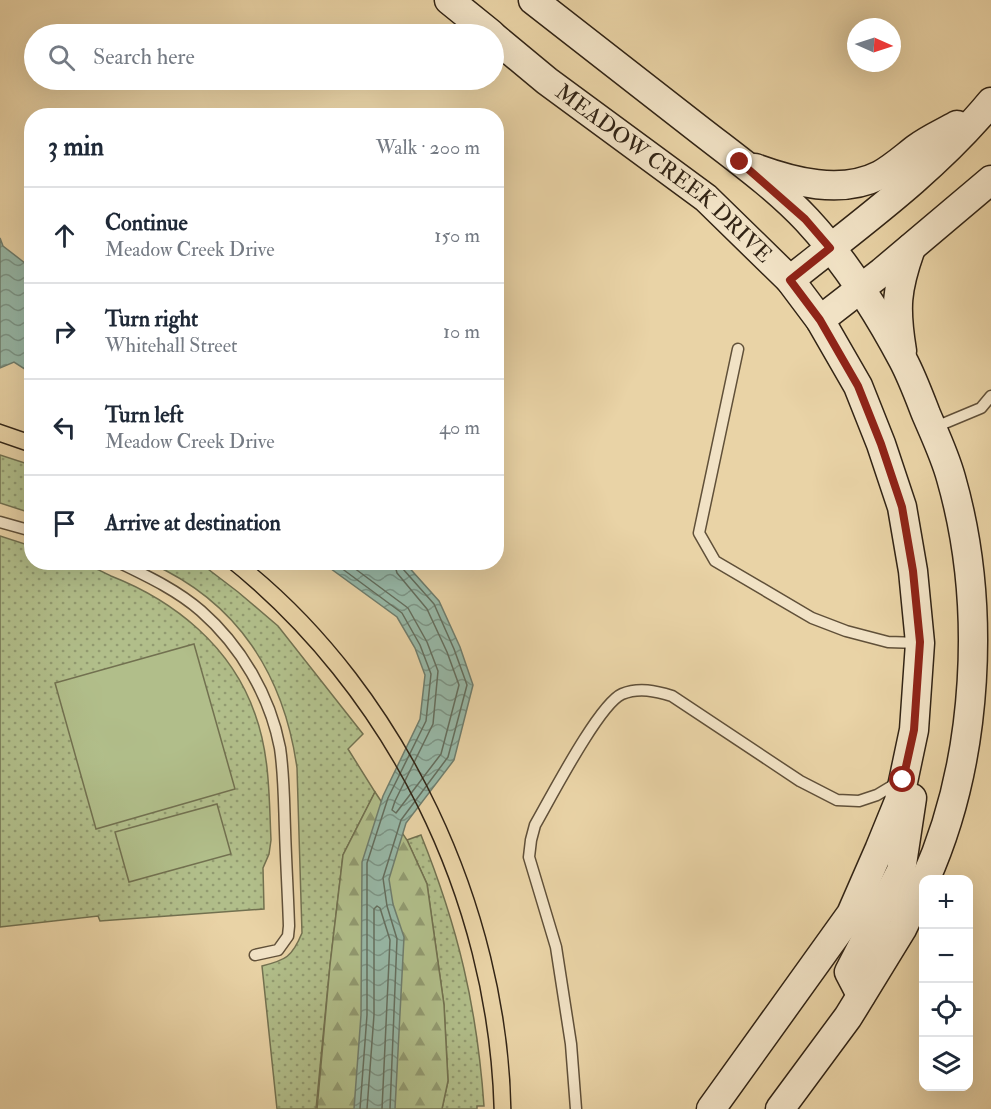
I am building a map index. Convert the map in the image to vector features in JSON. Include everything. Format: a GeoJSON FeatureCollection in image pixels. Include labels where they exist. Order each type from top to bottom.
{"type":"FeatureCollection","features":[{"type":"Feature","properties":{"kind":"street","name":"MEADOW CREEK DRIVE"},"geometry":{"type":"LineString","coordinates":[[449,0],[478,24]]}},
{"type":"Feature","properties":{"kind":"street"},"geometry":{"type":"LineString","coordinates":[[533,0],[740,162],[805,219],[861,289],[904,361],[933,428],[951,478],[968,558],[973,641],[969,723],[956,789],[940,846],[927,875]]}},
{"type":"Feature","properties":{"kind":"street","name":"MEADOW CREEK DRIVE"},"geometry":{"type":"LineString","coordinates":[[504,46],[547,81],[706,198],[790,280],[820,320],[858,386],[902,507],[913,571],[920,642],[914,730],[899,801],[851,914],[711,1109]]}},
{"type":"Feature","properties":{"kind":"street"},"geometry":{"type":"LineString","coordinates":[[740,162],[794,180],[844,185],[879,175],[920,146],[988,106]]}},
{"type":"Feature","properties":{"kind":"street"},"geometry":{"type":"LineString","coordinates":[[790,280],[931,165],[988,106]]}},
{"type":"Feature","properties":{"kind":"street"},"geometry":{"type":"LineString","coordinates":[[820,320],[861,289],[991,180]]}},
{"type":"Feature","properties":{"kind":"street"},"geometry":{"type":"LineString","coordinates":[[904,361],[897,296],[902,271],[911,248]]}},
{"type":"Feature","properties":{"kind":"street"},"geometry":{"type":"LineString","coordinates":[[861,996],[849,972],[901,871],[911,809],[914,730]]}},
{"type":"Feature","properties":{"kind":"street"},"geometry":{"type":"LineString","coordinates":[[780,1109],[848,1017],[902,929],[919,892]]}},
{"type":"Feature","properties":{"kind":"lane"},"geometry":{"type":"LineString","coordinates":[[738,349],[699,533],[715,561],[812,618],[846,631],[888,642],[920,642]]}},
{"type":"Feature","properties":{"kind":"lane"},"geometry":{"type":"LineString","coordinates":[[933,428],[981,408],[991,396]]}},
{"type":"Feature","properties":{"kind":"lane"},"geometry":{"type":"LineString","coordinates":[[0,522],[24,529]]}},
{"type":"Feature","properties":{"kind":"lane"},"geometry":{"type":"LineString","coordinates":[[133,570],[174,591],[201,610],[241,656],[258,685],[271,716],[280,748],[289,926],[288,936],[278,950],[255,955]]}},
{"type":"Feature","properties":{"kind":"lane"},"geometry":{"type":"LineString","coordinates":[[576,1109],[571,1044],[556,947],[530,856],[531,840],[535,825],[597,719],[621,694],[649,689],[672,696],[800,781],[837,801],[859,801],[877,795],[903,780]]}},
{"type":"Feature","properties":{"kind":"green space"},"geometry":{"type":"Polygon","coordinates":[[[0,455],[24,463],[24,511],[0,503],[0,455]]]}},
{"type":"Feature","properties":{"kind":"green space"},"geometry":{"type":"Polygon","coordinates":[[[0,536],[24,544],[24,570],[99,570],[135,586],[179,613],[216,647],[245,690],[260,729],[266,761],[271,840],[269,854],[263,868],[264,909],[100,921],[98,916],[0,927],[0,536]]]}},
{"type":"Feature","properties":{"kind":"green space"},"geometry":{"type":"Polygon","coordinates":[[[164,570],[209,570],[278,626],[363,734],[348,749],[375,792],[343,855],[316,1109],[277,1109],[262,966],[277,962],[287,956],[302,933],[297,768],[291,734],[281,702],[252,645],[232,620],[208,598],[164,570]]]}},
{"type":"Feature","properties":{"kind":"green space"},"geometry":{"type":"Polygon","coordinates":[[[194,644],[235,789],[96,829],[55,683],[194,644]]]}},
{"type":"Feature","properties":{"kind":"green space"},"geometry":{"type":"Polygon","coordinates":[[[375,792],[407,840],[427,884],[444,1005],[448,1081],[442,1109],[317,1109],[343,855],[375,792]]]}},
{"type":"Feature","properties":{"kind":"green space"},"geometry":{"type":"Polygon","coordinates":[[[217,804],[231,854],[129,882],[115,832],[217,804]]]}},
{"type":"Feature","properties":{"kind":"green space"},"geometry":{"type":"Polygon","coordinates":[[[421,835],[455,935],[471,1001],[484,1106],[477,1106],[477,1109],[442,1109],[448,1081],[444,1005],[427,884],[407,840],[421,835]]]}},
{"type":"Feature","properties":{"kind":"water"},"geometry":{"type":"Polygon","coordinates":[[[0,238],[3,246],[24,262],[24,368],[14,362],[0,368],[0,238]]]}},
{"type":"Feature","properties":{"kind":"water"},"geometry":{"type":"Polygon","coordinates":[[[333,570],[411,570],[439,601],[460,647],[473,685],[454,760],[406,823],[389,879],[393,904],[404,937],[395,1109],[354,1109],[361,1015],[362,862],[383,796],[420,719],[425,675],[415,648],[397,617],[333,570]]]}},
{"type":"Feature","properties":{"kind":"tram line"},"geometry":{"type":"LineString","coordinates":[[0,424],[24,432]]}},
{"type":"Feature","properties":{"kind":"tram line"},"geometry":{"type":"LineString","coordinates":[[0,442],[24,450]]}},
{"type":"Feature","properties":{"kind":"tram line"},"geometry":{"type":"LineString","coordinates":[[230,570],[280,615],[333,673],[379,737],[418,806],[449,878],[472,953],[487,1031],[494,1109]]}},
{"type":"Feature","properties":{"kind":"tram line"},"geometry":{"type":"LineString","coordinates":[[257,570],[305,614],[356,673],[400,738],[438,808],[468,881],[491,956],[505,1033],[511,1109]]}},
{"type":"Feature","properties":{"kind":"route"},"geometry":{"type":"LineString","coordinates":[[740,162],[805,219],[830,248],[790,280],[820,320],[858,386],[902,507],[913,571],[920,642],[914,730],[903,780]]}}]}
